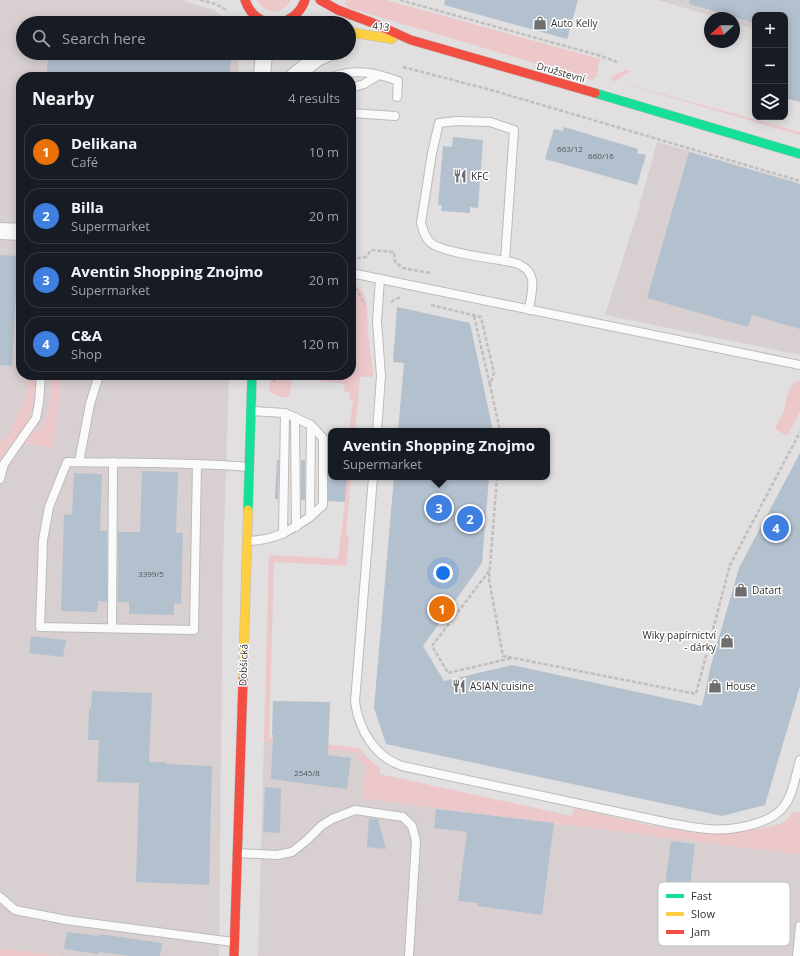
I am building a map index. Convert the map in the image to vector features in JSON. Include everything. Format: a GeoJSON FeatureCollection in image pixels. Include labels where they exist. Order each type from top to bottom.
{"type":"FeatureCollection","features":[{"type":"Feature","properties":{"kind":"main road"},"geometry":{"type":"LineString","coordinates":[[245,0],[250,12],[255,16]]}},
{"type":"Feature","properties":{"kind":"main road"},"geometry":{"type":"LineString","coordinates":[[294,16],[297,14],[305,0]]}},
{"type":"Feature","properties":{"kind":"main road","name":"Družstevní"},"geometry":{"type":"LineString","coordinates":[[320,0],[338,10],[354,16]]}},
{"type":"Feature","properties":{"kind":"main road","name":"Družstevní"},"geometry":{"type":"LineString","coordinates":[[356,17],[411,40],[800,154]]}},
{"type":"Feature","properties":{"kind":"main road","name":"413"},"geometry":{"type":"LineString","coordinates":[[356,33],[383,38],[411,40]]}},
{"type":"Feature","properties":{"kind":"main road"},"geometry":{"type":"LineString","coordinates":[[372,45],[411,40]]}},
{"type":"Feature","properties":{"kind":"main road","name":"Dobšická"},"geometry":{"type":"LineString","coordinates":[[234,956],[236,853],[252,380]]}},
{"type":"Feature","properties":{"kind":"street"},"geometry":{"type":"LineString","coordinates":[[262,72],[263,60]]}},
{"type":"Feature","properties":{"kind":"street"},"geometry":{"type":"LineString","coordinates":[[299,72],[314,60]]}},
{"type":"Feature","properties":{"kind":"street"},"geometry":{"type":"LineString","coordinates":[[0,230],[16,232]]}},
{"type":"Feature","properties":{"kind":"lane"},"geometry":{"type":"LineString","coordinates":[[356,72],[379,75],[398,81],[397,96]]}},
{"type":"Feature","properties":{"kind":"lane"},"geometry":{"type":"LineString","coordinates":[[356,86],[364,84],[379,75]]}},
{"type":"Feature","properties":{"kind":"lane"},"geometry":{"type":"LineString","coordinates":[[356,113],[395,116]]}},
{"type":"Feature","properties":{"kind":"lane"},"geometry":{"type":"LineString","coordinates":[[504,261],[514,130],[490,122],[457,121],[439,123],[432,153],[421,223],[424,234],[430,242],[442,248],[504,261],[519,264],[529,272],[533,282],[528,310]]}},
{"type":"Feature","properties":{"kind":"lane"},"geometry":{"type":"LineString","coordinates":[[356,274],[800,365]]}},
{"type":"Feature","properties":{"kind":"lane"},"geometry":{"type":"LineString","coordinates":[[377,428],[381,376],[377,321],[380,280]]}},
{"type":"Feature","properties":{"kind":"lane"},"geometry":{"type":"LineString","coordinates":[[0,478],[4,464],[36,418],[41,380]]}},
{"type":"Feature","properties":{"kind":"lane"},"geometry":{"type":"LineString","coordinates":[[79,462],[90,404],[97,380]]}},
{"type":"Feature","properties":{"kind":"lane"},"geometry":{"type":"LineString","coordinates":[[247,541],[265,540],[283,534],[310,517],[323,505],[323,438],[311,426],[296,417],[285,413],[252,411]]}},
{"type":"Feature","properties":{"kind":"lane"},"geometry":{"type":"LineString","coordinates":[[283,534],[285,413]]}},
{"type":"Feature","properties":{"kind":"lane"},"geometry":{"type":"LineString","coordinates":[[296,417],[296,527]]}},
{"type":"Feature","properties":{"kind":"lane"},"geometry":{"type":"LineString","coordinates":[[310,517],[311,426]]}},
{"type":"Feature","properties":{"kind":"lane"},"geometry":{"type":"LineString","coordinates":[[197,464],[194,630],[40,627],[42,540],[49,507],[67,462],[197,464],[250,467]]}},
{"type":"Feature","properties":{"kind":"lane"},"geometry":{"type":"LineString","coordinates":[[112,628],[113,462]]}},
{"type":"Feature","properties":{"kind":"lane"},"geometry":{"type":"LineString","coordinates":[[373,480],[355,702],[360,723],[366,736],[384,758],[392,763],[402,766],[669,823],[709,829],[731,828],[766,821],[775,815],[786,805],[800,760]]}},
{"type":"Feature","properties":{"kind":"lane"},"geometry":{"type":"LineString","coordinates":[[236,853],[277,855],[292,852],[332,819],[355,810],[403,818],[412,826],[416,841],[409,956]]}},
{"type":"Feature","properties":{"kind":"lane"},"geometry":{"type":"LineString","coordinates":[[0,897],[15,910],[66,920],[234,942]]}},
{"type":"Feature","properties":{"kind":"lane"},"geometry":{"type":"LineString","coordinates":[[797,956],[800,926]]}},
{"type":"Feature","properties":{"kind":"path"},"geometry":{"type":"LineString","coordinates":[[200,0],[215,4],[231,13]]}},
{"type":"Feature","properties":{"kind":"path"},"geometry":{"type":"LineString","coordinates":[[400,0],[601,56],[617,62]]}},
{"type":"Feature","properties":{"kind":"path"},"geometry":{"type":"LineString","coordinates":[[400,67],[490,90],[800,180]]}},
{"type":"Feature","properties":{"kind":"path"},"geometry":{"type":"LineString","coordinates":[[356,258],[366,257],[370,250],[394,252],[394,262],[403,268],[431,273]]}},
{"type":"Feature","properties":{"kind":"path"},"geometry":{"type":"LineString","coordinates":[[356,291],[361,297],[364,308]]}},
{"type":"Feature","properties":{"kind":"path"},"geometry":{"type":"LineString","coordinates":[[390,304],[398,298],[404,298]]}},
{"type":"Feature","properties":{"kind":"path"},"geometry":{"type":"LineString","coordinates":[[430,305],[481,317],[494,373],[490,385]]}},
{"type":"Feature","properties":{"kind":"path"},"geometry":{"type":"LineString","coordinates":[[474,315],[499,428]]}},
{"type":"Feature","properties":{"kind":"path"},"geometry":{"type":"LineString","coordinates":[[497,480],[488,579],[504,656],[696,694],[730,565],[800,432]]}},
{"type":"Feature","properties":{"kind":"path"},"geometry":{"type":"LineString","coordinates":[[489,570],[432,646],[448,673],[514,658]]}},
{"type":"Feature","properties":{"kind":"shaded area"},"geometry":{"type":"Polygon","coordinates":[[[0,0],[180,0],[212,9],[222,16],[16,16],[16,60],[239,60],[238,72],[16,72],[16,380],[28,380],[26,397],[11,430],[0,442],[0,0]]]}},
{"type":"Feature","properties":{"kind":"shaded area"},"geometry":{"type":"Polygon","coordinates":[[[257,0],[291,0],[288,5],[279,11],[269,11],[260,5],[257,0]]]}},
{"type":"Feature","properties":{"kind":"shaded area"},"geometry":{"type":"Polygon","coordinates":[[[346,0],[386,0],[600,59],[596,78],[591,80],[352,9],[344,5],[346,0]]]}},
{"type":"Feature","properties":{"kind":"shaded area"},"geometry":{"type":"Polygon","coordinates":[[[658,0],[800,0],[788,12],[752,12],[752,28],[740,25],[740,12],[704,12],[704,14],[658,0]]]}},
{"type":"Feature","properties":{"kind":"shaded area"},"geometry":{"type":"Polygon","coordinates":[[[625,70],[631,71],[615,81],[800,132],[800,135],[611,80],[613,76],[625,70]]]}},
{"type":"Feature","properties":{"kind":"shaded area"},"geometry":{"type":"Polygon","coordinates":[[[657,142],[800,183],[800,355],[605,315],[638,211],[657,142]]]}},
{"type":"Feature","properties":{"kind":"shaded area"},"geometry":{"type":"Polygon","coordinates":[[[356,286],[362,292],[367,304],[368,338],[373,376],[360,377],[355,428],[349,428],[353,400],[349,399],[350,392],[344,392],[345,384],[315,380],[356,380],[356,286]]]}},
{"type":"Feature","properties":{"kind":"shaded area"},"geometry":{"type":"Polygon","coordinates":[[[28,380],[36,380],[33,404],[27,420],[39,432],[47,417],[53,380],[61,380],[53,448],[13,441],[0,461],[0,442],[11,430],[26,398],[28,380]]]}},
{"type":"Feature","properties":{"kind":"shaded area"},"geometry":{"type":"Polygon","coordinates":[[[36,380],[53,380],[47,417],[39,432],[27,420],[31,413],[36,380]]]}},
{"type":"Feature","properties":{"kind":"shaded area"},"geometry":{"type":"Polygon","coordinates":[[[61,380],[229,380],[223,564],[219,956],[62,956],[0,948],[0,461],[13,441],[53,448],[61,380]]]}},
{"type":"Feature","properties":{"kind":"shaded area"},"geometry":{"type":"Polygon","coordinates":[[[270,380],[292,380],[290,394],[288,397],[280,397],[269,391],[270,380]]]}},
{"type":"Feature","properties":{"kind":"shaded area"},"geometry":{"type":"Polygon","coordinates":[[[800,380],[800,412],[787,436],[775,428],[783,412],[790,388],[800,380]]]}},
{"type":"Feature","properties":{"kind":"shaded area"},"geometry":{"type":"Polygon","coordinates":[[[347,480],[351,480],[346,535],[349,535],[346,566],[274,562],[269,737],[359,748],[374,764],[380,767],[380,774],[572,816],[574,808],[644,824],[715,833],[739,832],[774,826],[790,817],[793,811],[799,813],[800,811],[800,855],[362,798],[366,766],[358,759],[359,753],[264,742],[269,555],[338,559],[347,480]]]}},
{"type":"Feature","properties":{"kind":"shaded area"},"geometry":{"type":"Polygon","coordinates":[[[264,738],[265,742],[359,753],[366,765],[362,797],[374,800],[800,855],[800,956],[258,956],[264,738]]]}},
{"type":"Feature","properties":{"kind":"shaded area"},"geometry":{"type":"Polygon","coordinates":[[[0,948],[62,956],[0,956],[0,948]]]}},
{"type":"Feature","properties":{"kind":"building","name":"Auto Kelly"},"geometry":{"type":"Polygon","coordinates":[[[445,0],[578,0],[567,39],[444,5],[445,0]]]}},
{"type":"Feature","properties":{"kind":"building"},"geometry":{"type":"Polygon","coordinates":[[[690,0],[800,0],[800,102],[788,99],[788,12],[752,12],[752,22],[740,19],[740,12],[717,12],[689,4],[690,0]]]}},
{"type":"Feature","properties":{"kind":"building"},"geometry":{"type":"Polygon","coordinates":[[[48,60],[231,60],[230,72],[47,72],[48,60]]]}},
{"type":"Feature","properties":{"kind":"building"},"geometry":{"type":"Polygon","coordinates":[[[564,127],[638,149],[637,153],[646,155],[637,185],[545,159],[554,129],[563,131],[564,127]]]}},
{"type":"Feature","properties":{"kind":"building","name":"KFC"},"geometry":{"type":"Polygon","coordinates":[[[453,137],[483,140],[478,208],[470,207],[470,213],[441,211],[442,205],[438,205],[443,146],[452,147],[453,137]]]}},
{"type":"Feature","properties":{"kind":"building"},"geometry":{"type":"Polygon","coordinates":[[[689,152],[800,184],[800,329],[752,315],[748,327],[647,298],[689,152]]]}},
{"type":"Feature","properties":{"kind":"building"},"geometry":{"type":"Polygon","coordinates":[[[0,255],[16,256],[16,293],[12,366],[0,365],[0,255]]]}},
{"type":"Feature","properties":{"kind":"building"},"geometry":{"type":"Polygon","coordinates":[[[397,307],[470,323],[492,428],[398,428],[404,363],[393,362],[397,307]]]}},
{"type":"Feature","properties":{"kind":"building"},"geometry":{"type":"Polygon","coordinates":[[[800,453],[800,686],[765,805],[722,816],[386,744],[374,708],[394,480],[489,480],[482,563],[423,646],[444,681],[512,665],[702,706],[711,665],[739,568],[800,453]]]}},
{"type":"Feature","properties":{"kind":"building"},"geometry":{"type":"Polygon","coordinates":[[[277,460],[279,460],[278,499],[275,499],[277,460]]]}},
{"type":"Feature","properties":{"kind":"building"},"geometry":{"type":"Polygon","coordinates":[[[301,460],[305,460],[305,500],[301,500],[301,460]]]}},
{"type":"Feature","properties":{"kind":"building"},"geometry":{"type":"Polygon","coordinates":[[[142,471],[178,472],[176,533],[183,533],[181,604],[174,603],[174,615],[129,614],[129,602],[118,602],[118,532],[140,532],[142,471]]]}},
{"type":"Feature","properties":{"kind":"building"},"geometry":{"type":"Polygon","coordinates":[[[74,473],[102,474],[100,531],[107,531],[107,602],[98,601],[97,612],[61,611],[64,514],[72,515],[74,473]]]}},
{"type":"Feature","properties":{"kind":"building"},"geometry":{"type":"Polygon","coordinates":[[[328,480],[347,480],[345,502],[328,501],[328,480]]]}},
{"type":"Feature","properties":{"kind":"building"},"geometry":{"type":"Polygon","coordinates":[[[31,636],[66,640],[63,657],[29,653],[31,636]]]}},
{"type":"Feature","properties":{"kind":"building"},"geometry":{"type":"Polygon","coordinates":[[[92,691],[152,693],[149,762],[212,766],[209,885],[136,882],[139,783],[97,782],[99,740],[88,740],[89,709],[91,709],[92,691]]]}},
{"type":"Feature","properties":{"kind":"building"},"geometry":{"type":"Polygon","coordinates":[[[273,701],[330,702],[328,755],[351,758],[347,789],[271,779],[273,701]]]}},
{"type":"Feature","properties":{"kind":"building"},"geometry":{"type":"Polygon","coordinates":[[[265,787],[281,788],[280,833],[263,832],[265,787]]]}},
{"type":"Feature","properties":{"kind":"building"},"geometry":{"type":"Polygon","coordinates":[[[436,809],[554,823],[542,915],[477,906],[478,903],[458,901],[467,832],[434,828],[436,809]]]}},
{"type":"Feature","properties":{"kind":"building"},"geometry":{"type":"Polygon","coordinates":[[[369,818],[378,819],[386,849],[367,847],[369,818]]]}},
{"type":"Feature","properties":{"kind":"building"},"geometry":{"type":"Polygon","coordinates":[[[671,841],[695,844],[690,882],[665,882],[671,841]]]}},
{"type":"Feature","properties":{"kind":"building"},"geometry":{"type":"Polygon","coordinates":[[[67,932],[100,936],[100,934],[162,943],[160,956],[130,956],[99,952],[98,954],[64,949],[67,932]]]}},
{"type":"Feature","properties":{"kind":"traffic: fast"},"geometry":{"type":"LineString","coordinates":[[595,93],[800,154]]}},
{"type":"Feature","properties":{"kind":"traffic: fast"},"geometry":{"type":"LineString","coordinates":[[248,510],[252,380]]}},
{"type":"Feature","properties":{"kind":"traffic: slow"},"geometry":{"type":"LineString","coordinates":[[356,33],[392,39]]}},
{"type":"Feature","properties":{"kind":"traffic: slow"},"geometry":{"type":"LineString","coordinates":[[243,680],[248,510]]}},
{"type":"Feature","properties":{"kind":"traffic: jam"},"geometry":{"type":"LineString","coordinates":[[245,0],[255,16]]}},
{"type":"Feature","properties":{"kind":"traffic: jam"},"geometry":{"type":"LineString","coordinates":[[293,16],[301,8],[305,0]]}},
{"type":"Feature","properties":{"kind":"traffic: jam"},"geometry":{"type":"LineString","coordinates":[[320,0],[338,10],[354,16]]}},
{"type":"Feature","properties":{"kind":"traffic: jam"},"geometry":{"type":"LineString","coordinates":[[356,17],[411,40],[595,93]]}},
{"type":"Feature","properties":{"kind":"traffic: jam"},"geometry":{"type":"LineString","coordinates":[[234,956],[243,680]]}},
{"type":"Feature","properties":{"kind":"place","name":"Auto Kelly"},"geometry":{"type":"Point","coordinates":[540,23]}},
{"type":"Feature","properties":{"kind":"place","name":"KFC"},"geometry":{"type":"Point","coordinates":[460,176]}},
{"type":"Feature","properties":{"kind":"place","name":"Aventin Shopping Znojmo"},"geometry":{"type":"Point","coordinates":[439,508]}},
{"type":"Feature","properties":{"kind":"place","name":"Billa"},"geometry":{"type":"Point","coordinates":[470,519]}},
{"type":"Feature","properties":{"kind":"place","name":"C&A"},"geometry":{"type":"Point","coordinates":[776,528]}},
{"type":"Feature","properties":{"kind":"place","name":"Datart"},"geometry":{"type":"Point","coordinates":[741,590]}},
{"type":"Feature","properties":{"kind":"place","name":"Delikana"},"geometry":{"type":"Point","coordinates":[442,609]}},
{"type":"Feature","properties":{"kind":"place","name":"Wiky papírnictví - dárky"},"geometry":{"type":"Point","coordinates":[727,641]}},
{"type":"Feature","properties":{"kind":"place","name":"ASIAN cuisine"},"geometry":{"type":"Point","coordinates":[459,686]}},
{"type":"Feature","properties":{"kind":"place","name":"House"},"geometry":{"type":"Point","coordinates":[715,686]}}]}
